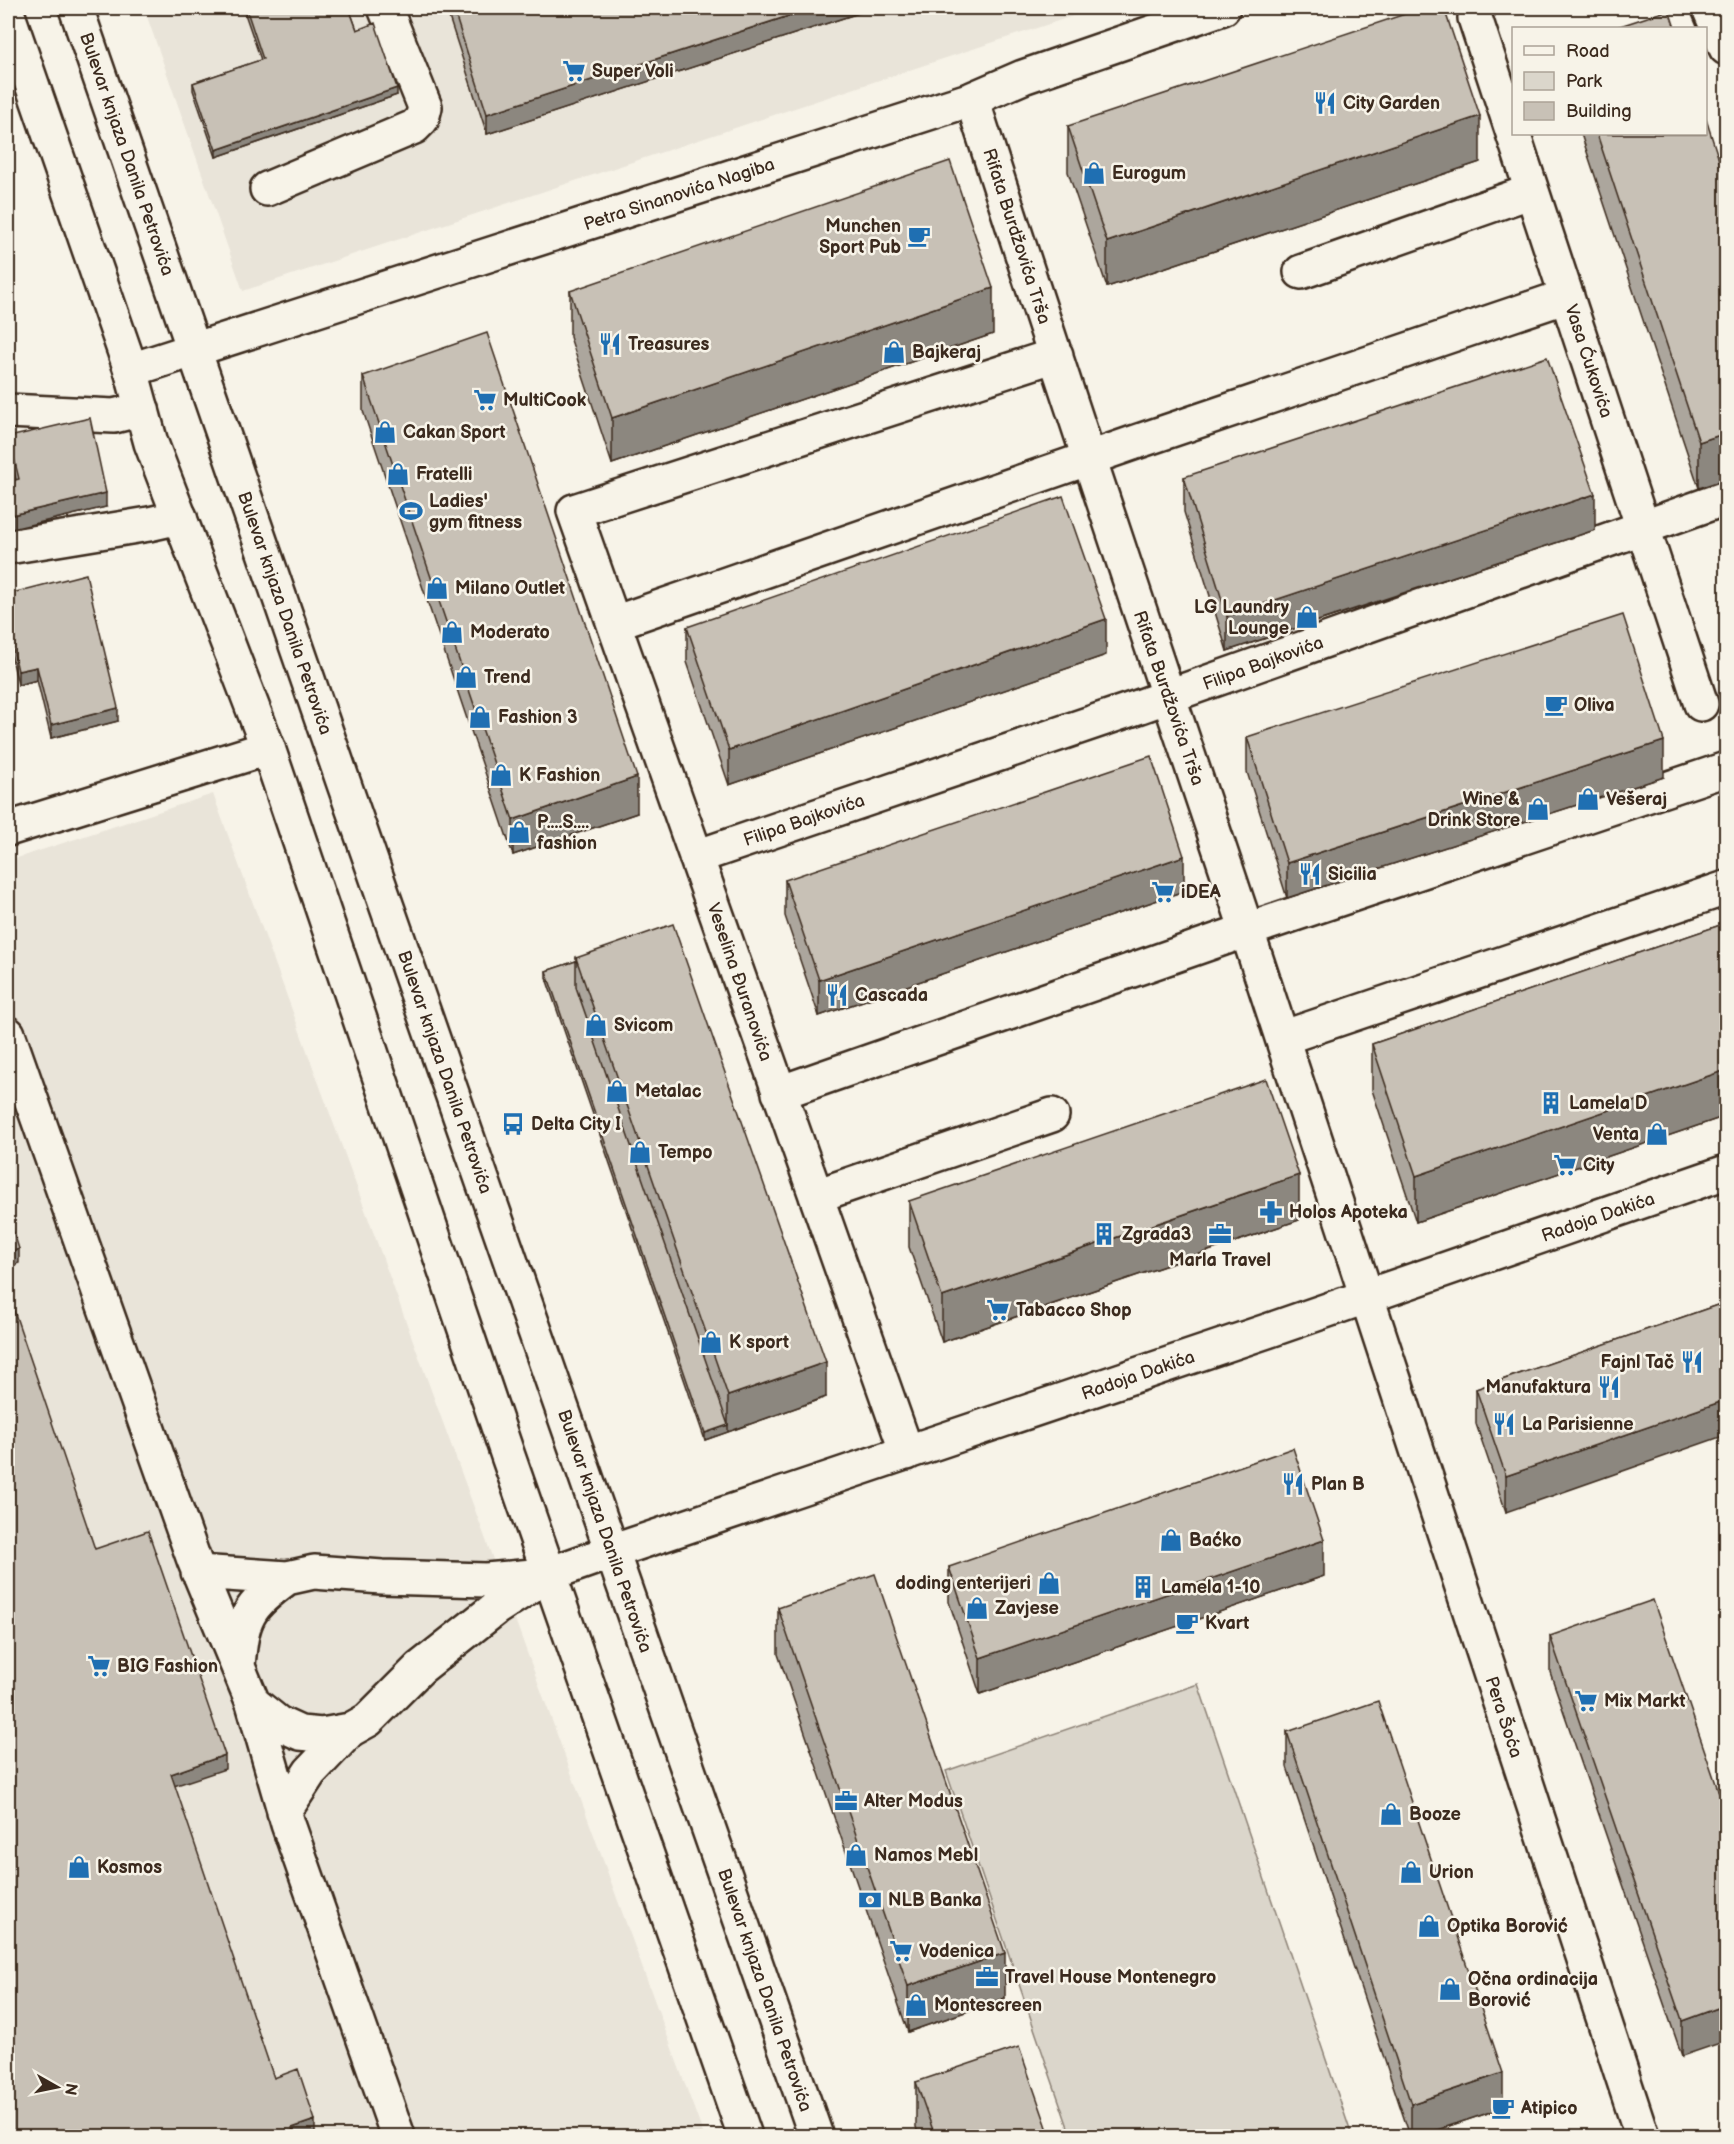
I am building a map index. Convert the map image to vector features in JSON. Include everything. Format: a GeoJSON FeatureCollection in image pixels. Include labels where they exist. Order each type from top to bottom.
{"type":"FeatureCollection","features":[{"type":"Feature","properties":{"kind":"street","name":"Bulevar knjaza Danila Petrovića"},"geometry":{"type":"LineString","coordinates":[[76,8],[611,1552],[816,2136]]}},
{"type":"Feature","properties":{"kind":"street"},"geometry":{"type":"LineString","coordinates":[[267,189],[414,127],[422,119],[425,107],[385,8]]}},
{"type":"Feature","properties":{"kind":"street","name":"Petra Sinanovića Nagiba"},"geometry":{"type":"LineString","coordinates":[[131,370],[972,99],[1147,20],[1222,8]]}},
{"type":"Feature","properties":{"kind":"street"},"geometry":{"type":"LineString","coordinates":[[1709,8],[1726,48]]}},
{"type":"Feature","properties":{"kind":"street"},"geometry":{"type":"LineString","coordinates":[[1725,8],[1726,18]]}},
{"type":"Feature","properties":{"kind":"street"},"geometry":{"type":"LineString","coordinates":[[8,15],[17,72],[131,370],[151,443],[268,748],[549,1574],[745,2136]]}},
{"type":"Feature","properties":{"kind":"street","name":"Vasa Ćukovića"},"geometry":{"type":"LineString","coordinates":[[1475,18],[1512,130]]}},
{"type":"Feature","properties":{"kind":"street","name":"Rifata Burdžovića Trša"},"geometry":{"type":"LineString","coordinates":[[972,99],[1367,1297]]}},
{"type":"Feature","properties":{"kind":"street","name":"Vasa Ćukovića"},"geometry":{"type":"LineString","coordinates":[[1514,135],[1701,704]]}},
{"type":"Feature","properties":{"kind":"street"},"geometry":{"type":"LineString","coordinates":[[1301,272],[1532,191]]}},
{"type":"Feature","properties":{"kind":"street"},"geometry":{"type":"LineString","coordinates":[[614,623],[1089,458],[1567,296]]}},
{"type":"Feature","properties":{"kind":"street","name":"Veselina Đuranovića"},"geometry":{"type":"LineString","coordinates":[[907,1453],[574,511],[1056,355]]}},
{"type":"Feature","properties":{"kind":"street"},"geometry":{"type":"LineString","coordinates":[[8,411],[114,416],[142,409]]}},
{"type":"Feature","properties":{"kind":"street","name":"Filipa Bajkovića"},"geometry":{"type":"LineString","coordinates":[[696,857],[1168,696],[1726,498]]}},
{"type":"Feature","properties":{"kind":"street"},"geometry":{"type":"LineString","coordinates":[[8,547],[180,517]]}},
{"type":"Feature","properties":{"kind":"street"},"geometry":{"type":"LineString","coordinates":[[8,829],[268,748]]}},
{"type":"Feature","properties":{"kind":"street"},"geometry":{"type":"LineString","coordinates":[[779,1093],[1247,930],[1726,769]]}},
{"type":"Feature","properties":{"kind":"street"},"geometry":{"type":"LineString","coordinates":[[1282,1038],[1726,888]]}},
{"type":"Feature","properties":{"kind":"street"},"geometry":{"type":"LineString","coordinates":[[8,1034],[198,1572],[253,1703],[284,1812],[398,2136]]}},
{"type":"Feature","properties":{"kind":"street"},"geometry":{"type":"LineString","coordinates":[[816,1196],[1052,1115]]}},
{"type":"Feature","properties":{"kind":"street","name":"Radoja Dakića"},"geometry":{"type":"LineString","coordinates":[[549,1574],[1367,1297],[1726,1172]]}},
{"type":"Feature","properties":{"kind":"street","name":"Pera Šoća"},"geometry":{"type":"LineString","coordinates":[[1367,1297],[1642,2136]]}},
{"type":"Feature","properties":{"kind":"street"},"geometry":{"type":"LineString","coordinates":[[198,1572],[287,1578],[314,1572],[382,1577],[486,1580],[549,1574]]}},
{"type":"Feature","properties":{"kind":"street"},"geometry":{"type":"LineString","coordinates":[[284,1812],[310,1772],[350,1730],[368,1720],[420,1668],[496,1608],[549,1574]]}},
{"type":"Feature","properties":{"kind":"street"},"geometry":{"type":"LineString","coordinates":[[238,1666],[240,1640],[249,1613],[262,1596],[287,1578]]}},
{"type":"Feature","properties":{"kind":"street"},"geometry":{"type":"LineString","coordinates":[[253,1703],[278,1723],[300,1733],[322,1735],[350,1730]]}},
{"type":"Feature","properties":{"kind":"shaded area"},"geometry":{"type":"Polygon","coordinates":[[[144,8],[1097,8],[243,291],[144,8]]]}},
{"type":"Feature","properties":{"kind":"shaded area"},"geometry":{"type":"Polygon","coordinates":[[[213,794],[704,2136],[8,2136],[8,861],[213,794]]]}},
{"type":"Feature","properties":{"kind":"green space"},"geometry":{"type":"Polygon","coordinates":[[[1198,1684],[1352,2136],[1071,2136],[946,1771],[1198,1684]]]}},
{"type":"Feature","properties":{"kind":"building"},"geometry":{"type":"Polygon","coordinates":[[[246,8],[349,8],[357,30],[375,23],[397,88],[216,150],[193,83],[263,59],[246,8]]]}},
{"type":"Feature","properties":{"kind":"building","name":"Super Voli"},"geometry":{"type":"Polygon","coordinates":[[[453,8],[813,8],[487,114],[453,8]]]}},
{"type":"Feature","properties":{"kind":"building"},"geometry":{"type":"Polygon","coordinates":[[[1423,8],[1444,8],[1480,116],[1107,242],[1068,126],[1423,8]]]}},
{"type":"Feature","properties":{"kind":"building"},"geometry":{"type":"Polygon","coordinates":[[[1669,10],[1675,27],[1617,27],[1669,10]]]}},
{"type":"Feature","properties":{"kind":"building"},"geometry":{"type":"Polygon","coordinates":[[[1707,122],[1726,182],[1726,433],[1699,442],[1597,135],[1707,135],[1707,122]]]}},
{"type":"Feature","properties":{"kind":"building"},"geometry":{"type":"Polygon","coordinates":[[[950,161],[993,288],[612,418],[570,291],[950,161]]]}},
{"type":"Feature","properties":{"kind":"building"},"geometry":{"type":"Polygon","coordinates":[[[487,333],[637,777],[513,820],[363,376],[487,333]]]}},
{"type":"Feature","properties":{"kind":"building"},"geometry":{"type":"Polygon","coordinates":[[[1547,357],[1595,494],[1227,616],[1184,477],[1547,357]]]}},
{"type":"Feature","properties":{"kind":"building"},"geometry":{"type":"Polygon","coordinates":[[[90,418],[106,493],[12,515],[8,482],[19,479],[9,437],[90,418]]]}},
{"type":"Feature","properties":{"kind":"building"},"geometry":{"type":"Polygon","coordinates":[[[1063,496],[1106,619],[729,750],[687,627],[1063,496]]]}},
{"type":"Feature","properties":{"kind":"building"},"geometry":{"type":"Polygon","coordinates":[[[86,574],[118,708],[51,725],[37,667],[18,671],[8,627],[8,594],[86,574]]]}},
{"type":"Feature","properties":{"kind":"building"},"geometry":{"type":"Polygon","coordinates":[[[1623,615],[1664,741],[1287,863],[1247,737],[1623,615]]]}},
{"type":"Feature","properties":{"kind":"building"},"geometry":{"type":"Polygon","coordinates":[[[1151,756],[1184,856],[819,980],[785,880],[1151,756]]]}},
{"type":"Feature","properties":{"kind":"building","name":"Lamela D"},"geometry":{"type":"Polygon","coordinates":[[[1726,923],[1726,1070],[1416,1176],[1372,1044],[1726,923]]]}},
{"type":"Feature","properties":{"kind":"building"},"geometry":{"type":"Polygon","coordinates":[[[673,924],[826,1362],[728,1396],[576,958],[673,924]]]}},
{"type":"Feature","properties":{"kind":"building"},"geometry":{"type":"Polygon","coordinates":[[[576,961],[576,987],[728,1425],[705,1433],[546,971],[576,961]]]}},
{"type":"Feature","properties":{"kind":"building"},"geometry":{"type":"Polygon","coordinates":[[[1266,1079],[1299,1175],[942,1297],[909,1201],[1266,1079]]]}},
{"type":"Feature","properties":{"kind":"building"},"geometry":{"type":"Polygon","coordinates":[[[8,1214],[19,1249],[8,1253],[8,1214]]]}},
{"type":"Feature","properties":{"kind":"building","name":"BIG Fashion"},"geometry":{"type":"Polygon","coordinates":[[[8,1293],[95,1549],[148,1531],[225,1755],[171,1774],[274,2078],[298,2069],[315,2120],[292,2128],[295,2136],[8,2136],[8,1293]]]}},
{"type":"Feature","properties":{"kind":"building"},"geometry":{"type":"Polygon","coordinates":[[[1726,1302],[1726,1400],[1506,1476],[1476,1389],[1726,1302]]]}},
{"type":"Feature","properties":{"kind":"building","name":"Lamela 1-10"},"geometry":{"type":"Polygon","coordinates":[[[1293,1448],[1324,1540],[980,1658],[949,1567],[1293,1448]]]}},
{"type":"Feature","properties":{"kind":"building"},"geometry":{"type":"Polygon","coordinates":[[[875,1574],[1005,1953],[908,1986],[778,1608],[875,1574]]]}},
{"type":"Feature","properties":{"kind":"building"},"geometry":{"type":"Polygon","coordinates":[[[1653,1600],[1726,1813],[1726,2005],[1682,2021],[1550,1636],[1653,1600]]]}},
{"type":"Feature","properties":{"kind":"building"},"geometry":{"type":"Polygon","coordinates":[[[1378,1701],[1503,2073],[1411,2104],[1287,1732],[1378,1701]]]}},
{"type":"Feature","properties":{"kind":"building"},"geometry":{"type":"Polygon","coordinates":[[[1019,2047],[1050,2136],[935,2136],[916,2082],[1019,2047]]]}},
{"type":"Feature","properties":{"kind":"place","name":"Super Voli"},"geometry":{"type":"Point","coordinates":[574,71]}},
{"type":"Feature","properties":{"kind":"place","name":"City Garden"},"geometry":{"type":"Point","coordinates":[1325,103]}},
{"type":"Feature","properties":{"kind":"place","name":"Eurogum"},"geometry":{"type":"Point","coordinates":[1094,173]}},
{"type":"Feature","properties":{"kind":"place","name":"Munchen Sport Pub"},"geometry":{"type":"Point","coordinates":[919,236]}},
{"type":"Feature","properties":{"kind":"place","name":"Treasures"},"geometry":{"type":"Point","coordinates":[610,344]}},
{"type":"Feature","properties":{"kind":"place","name":"Bajkeraj"},"geometry":{"type":"Point","coordinates":[894,352]}},
{"type":"Feature","properties":{"kind":"place","name":"MultiCook"},"geometry":{"type":"Point","coordinates":[485,400]}},
{"type":"Feature","properties":{"kind":"place","name":"Cakan Sport"},"geometry":{"type":"Point","coordinates":[385,432]}},
{"type":"Feature","properties":{"kind":"place","name":"Fratelli"},"geometry":{"type":"Point","coordinates":[398,474]}},
{"type":"Feature","properties":{"kind":"place","name":"Ladies' gym fitness"},"geometry":{"type":"Point","coordinates":[411,511]}},
{"type":"Feature","properties":{"kind":"place","name":"Milano Outlet"},"geometry":{"type":"Point","coordinates":[437,588]}},
{"type":"Feature","properties":{"kind":"place","name":"LG Laundry Lounge"},"geometry":{"type":"Point","coordinates":[1307,617]}},
{"type":"Feature","properties":{"kind":"place","name":"Moderato"},"geometry":{"type":"Point","coordinates":[452,632]}},
{"type":"Feature","properties":{"kind":"place","name":"Trend"},"geometry":{"type":"Point","coordinates":[466,677]}},
{"type":"Feature","properties":{"kind":"place","name":"Oliva"},"geometry":{"type":"Point","coordinates":[1556,705]}},
{"type":"Feature","properties":{"kind":"place","name":"Fashion 3"},"geometry":{"type":"Point","coordinates":[480,717]}},
{"type":"Feature","properties":{"kind":"place","name":"K Fashion"},"geometry":{"type":"Point","coordinates":[501,775]}},
{"type":"Feature","properties":{"kind":"place","name":"Vešeraj"},"geometry":{"type":"Point","coordinates":[1588,799]}},
{"type":"Feature","properties":{"kind":"place","name":"Wine & Drink Store"},"geometry":{"type":"Point","coordinates":[1538,809]}},
{"type":"Feature","properties":{"kind":"place","name":"P....S.... fashion"},"geometry":{"type":"Point","coordinates":[519,832]}},
{"type":"Feature","properties":{"kind":"place","name":"Sicilia"},"geometry":{"type":"Point","coordinates":[1310,874]}},
{"type":"Feature","properties":{"kind":"place","name":"iDEA"},"geometry":{"type":"Point","coordinates":[1163,892]}},
{"type":"Feature","properties":{"kind":"place","name":"Cascada"},"geometry":{"type":"Point","coordinates":[837,995]}},
{"type":"Feature","properties":{"kind":"place","name":"Svicom"},"geometry":{"type":"Point","coordinates":[596,1025]}},
{"type":"Feature","properties":{"kind":"place","name":"Metalac"},"geometry":{"type":"Point","coordinates":[617,1091]}},
{"type":"Feature","properties":{"kind":"place","name":"Lamela D"},"geometry":{"type":"Point","coordinates":[1551,1103]}},
{"type":"Feature","properties":{"kind":"place","name":"Delta City I"},"geometry":{"type":"Point","coordinates":[513,1124]}},
{"type":"Feature","properties":{"kind":"place","name":"Venta"},"geometry":{"type":"Point","coordinates":[1657,1134]}},
{"type":"Feature","properties":{"kind":"place","name":"Tempo"},"geometry":{"type":"Point","coordinates":[640,1152]}},
{"type":"Feature","properties":{"kind":"place","name":"City"},"geometry":{"type":"Point","coordinates":[1565,1165]}},
{"type":"Feature","properties":{"kind":"place","name":"Holos Apoteka"},"geometry":{"type":"Point","coordinates":[1271,1212]}},
{"type":"Feature","properties":{"kind":"place","name":"Zgrada3"},"geometry":{"type":"Point","coordinates":[1104,1234]}},
{"type":"Feature","properties":{"kind":"place","name":"Marla Travel"},"geometry":{"type":"Point","coordinates":[1220,1234]}},
{"type":"Feature","properties":{"kind":"place","name":"Tabacco Shop"},"geometry":{"type":"Point","coordinates":[998,1310]}},
{"type":"Feature","properties":{"kind":"place","name":"K sport"},"geometry":{"type":"Point","coordinates":[711,1342]}},
{"type":"Feature","properties":{"kind":"place","name":"Fajnl Tač"},"geometry":{"type":"Point","coordinates":[1692,1362]}},
{"type":"Feature","properties":{"kind":"place","name":"Manufaktura"},"geometry":{"type":"Point","coordinates":[1609,1387]}},
{"type":"Feature","properties":{"kind":"place","name":"La Parisienne"},"geometry":{"type":"Point","coordinates":[1504,1424]}},
{"type":"Feature","properties":{"kind":"place","name":"Plan B"},"geometry":{"type":"Point","coordinates":[1293,1484]}},
{"type":"Feature","properties":{"kind":"place","name":"Baćko"},"geometry":{"type":"Point","coordinates":[1171,1540]}},
{"type":"Feature","properties":{"kind":"place","name":"doding enterijeri"},"geometry":{"type":"Point","coordinates":[1049,1583]}},
{"type":"Feature","properties":{"kind":"place","name":"Lamela 1-10"},"geometry":{"type":"Point","coordinates":[1143,1587]}},
{"type":"Feature","properties":{"kind":"place","name":"Zavjese"},"geometry":{"type":"Point","coordinates":[977,1608]}},
{"type":"Feature","properties":{"kind":"place","name":"Kvart"},"geometry":{"type":"Point","coordinates":[1187,1623]}},
{"type":"Feature","properties":{"kind":"place","name":"BIG Fashion"},"geometry":{"type":"Point","coordinates":[99,1666]}},
{"type":"Feature","properties":{"kind":"place","name":"Mix Markt"},"geometry":{"type":"Point","coordinates":[1586,1701]}},
{"type":"Feature","properties":{"kind":"place","name":"Alter Modus"},"geometry":{"type":"Point","coordinates":[846,1801]}},
{"type":"Feature","properties":{"kind":"place","name":"Booze"},"geometry":{"type":"Point","coordinates":[1391,1814]}},
{"type":"Feature","properties":{"kind":"place","name":"Namos Mebl"},"geometry":{"type":"Point","coordinates":[856,1855]}},
{"type":"Feature","properties":{"kind":"place","name":"Kosmos"},"geometry":{"type":"Point","coordinates":[79,1867]}},
{"type":"Feature","properties":{"kind":"place","name":"Urion"},"geometry":{"type":"Point","coordinates":[1411,1872]}},
{"type":"Feature","properties":{"kind":"place","name":"NLB Banka"},"geometry":{"type":"Point","coordinates":[870,1900]}},
{"type":"Feature","properties":{"kind":"place","name":"Optika Borović"},"geometry":{"type":"Point","coordinates":[1429,1926]}},
{"type":"Feature","properties":{"kind":"place","name":"Vodenica"},"geometry":{"type":"Point","coordinates":[901,1951]}},
{"type":"Feature","properties":{"kind":"place","name":"Travel House Montenegro"},"geometry":{"type":"Point","coordinates":[987,1977]}},
{"type":"Feature","properties":{"kind":"place","name":"Očna ordinacija Borović"},"geometry":{"type":"Point","coordinates":[1450,1989]}},
{"type":"Feature","properties":{"kind":"place","name":"Montescreen"},"geometry":{"type":"Point","coordinates":[916,2005]}},
{"type":"Feature","properties":{"kind":"place","name":"Atipico"},"geometry":{"type":"Point","coordinates":[1503,2108]}}]}
